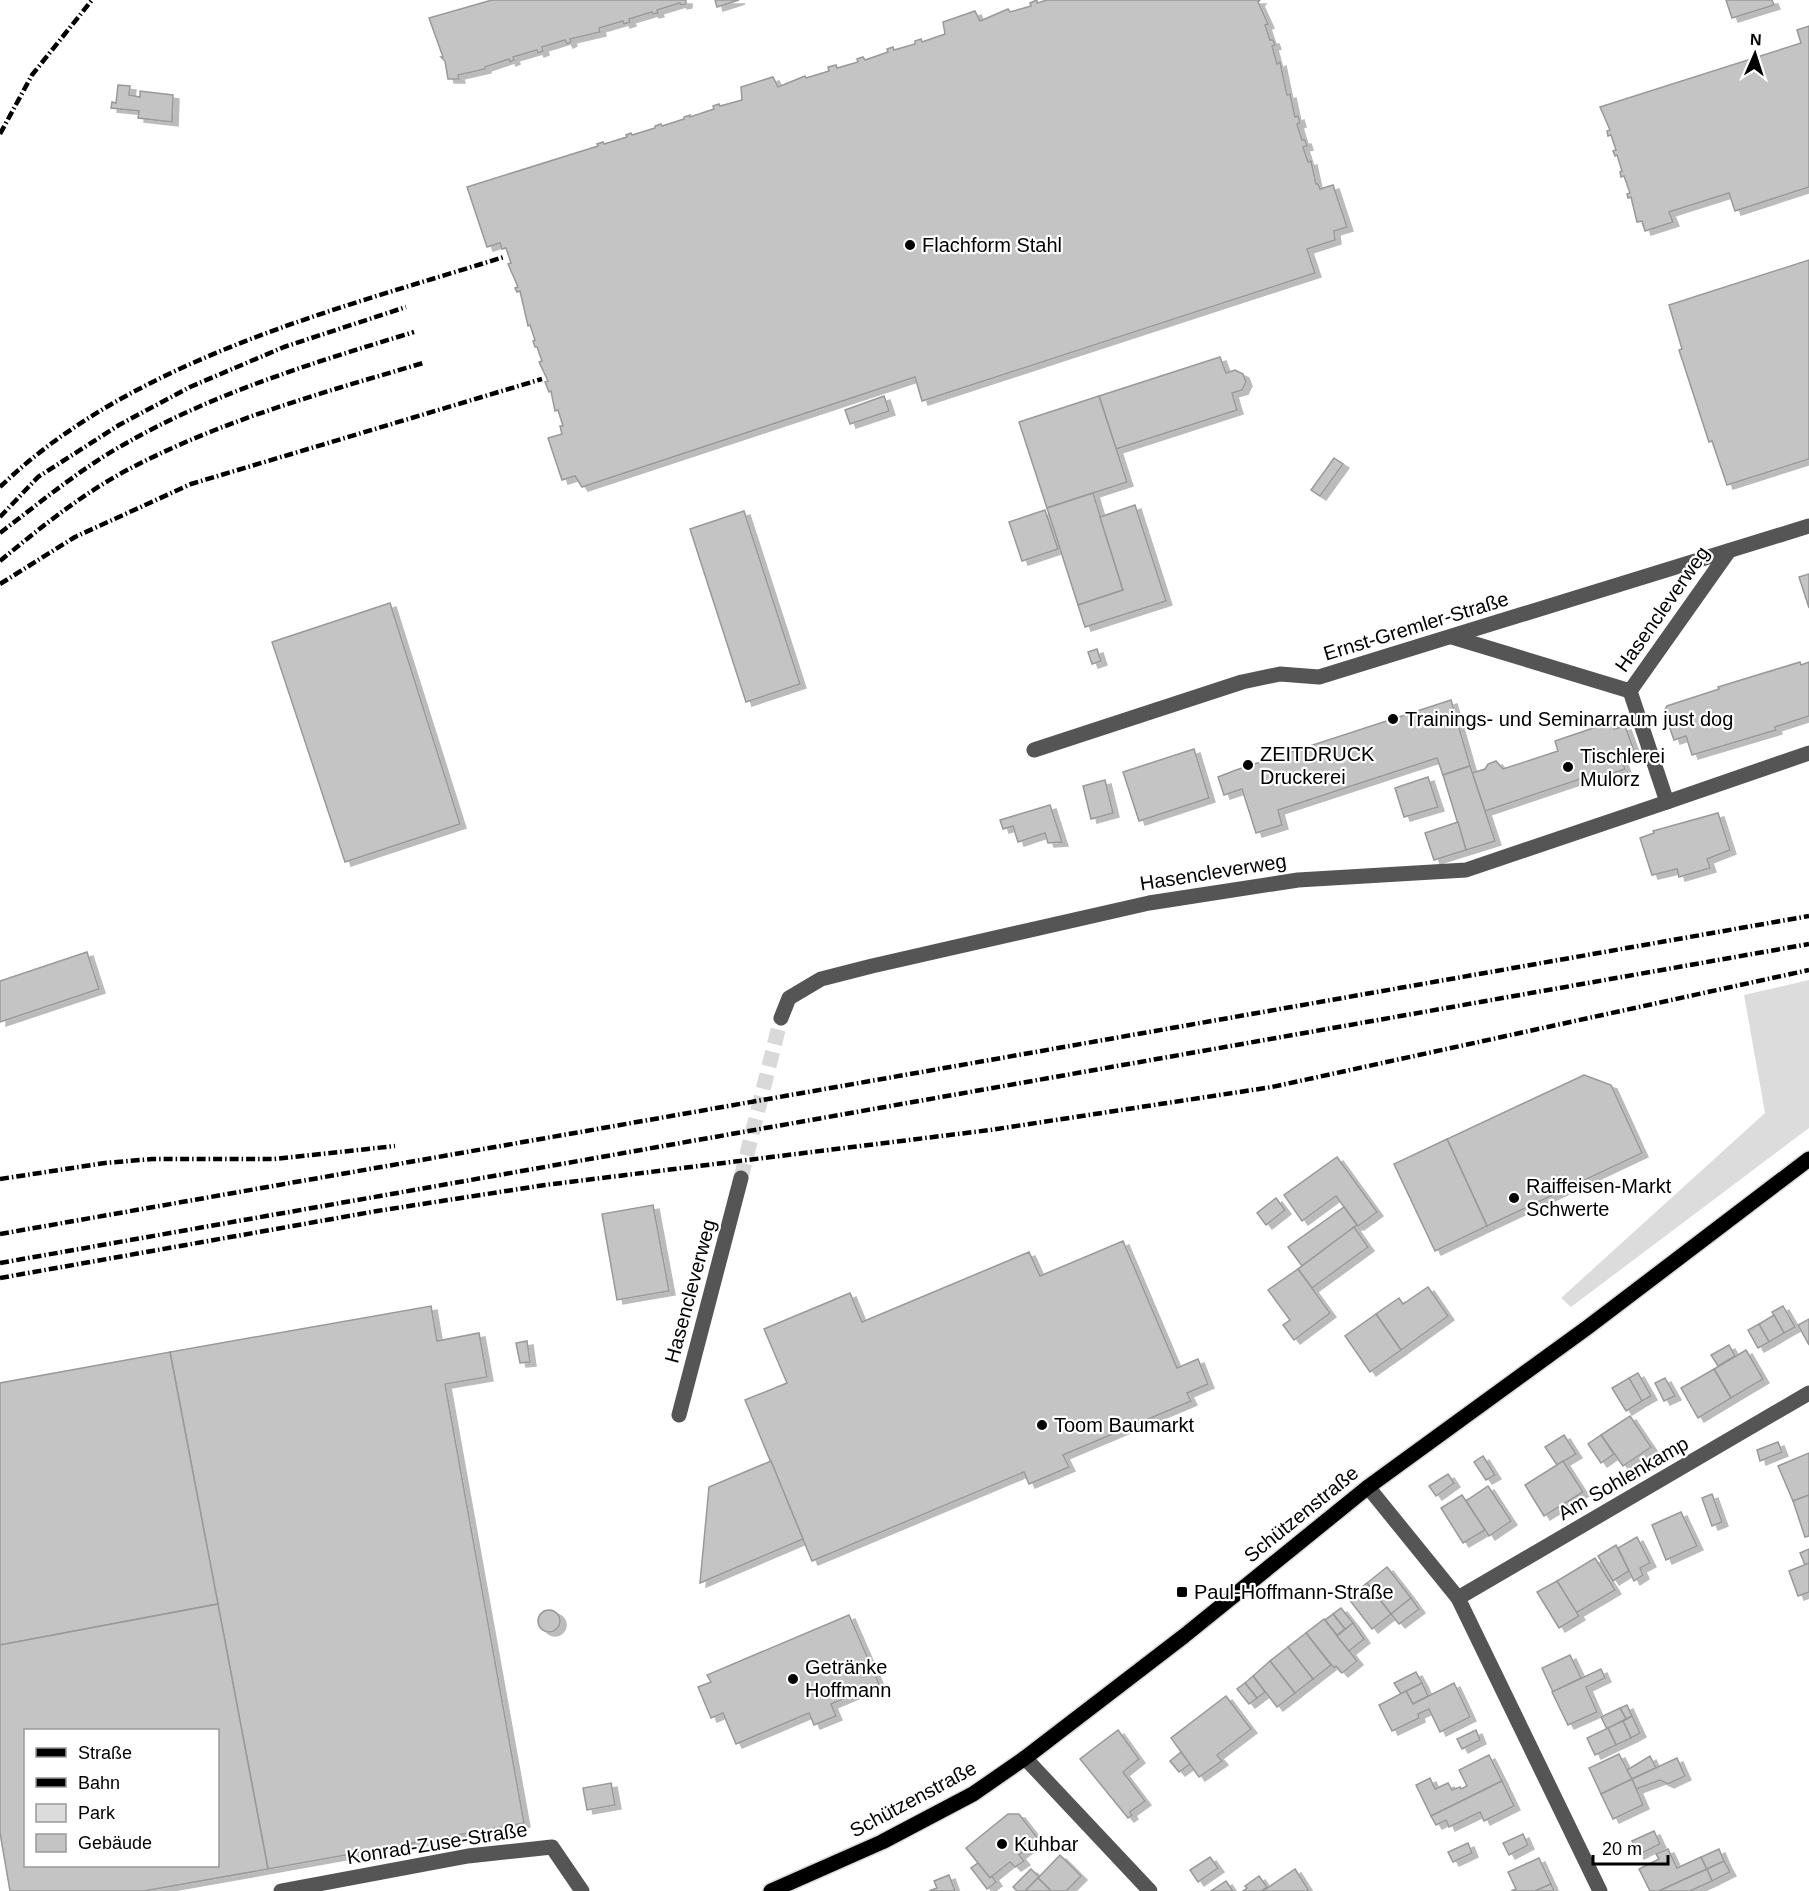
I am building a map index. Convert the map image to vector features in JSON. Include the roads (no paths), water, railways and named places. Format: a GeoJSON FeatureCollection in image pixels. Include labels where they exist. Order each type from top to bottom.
{"type":"FeatureCollection","features":[{"type":"Feature","properties":{"kind":"main road","name":"Schützenstraße"},"geometry":{"type":"LineString","coordinates":[[771,1891],[882,1842],[973,1794],[1026,1758],[1175,1643],[1368,1487],[1588,1327],[1809,1160]]}},
{"type":"Feature","properties":{"kind":"street","name":"Ernst-Gremler-Straße"},"geometry":{"type":"LineString","coordinates":[[1034,750],[1242,682],[1280,674],[1319,677],[1809,526]]}},
{"type":"Feature","properties":{"kind":"street","name":"Hasencleverweg"},"geometry":{"type":"LineString","coordinates":[[1630,692],[1729,551]]}},
{"type":"Feature","properties":{"kind":"street","name":"Hasencleverweg"},"geometry":{"type":"LineString","coordinates":[[1452,637],[1630,692]]}},
{"type":"Feature","properties":{"kind":"street","name":"Hasencleverweg"},"geometry":{"type":"LineString","coordinates":[[1630,692],[1667,802]]}},
{"type":"Feature","properties":{"kind":"street","name":"Hasencleverweg"},"geometry":{"type":"LineString","coordinates":[[781,1018],[789,998],[813,984],[872,966],[1149,903],[1298,880],[1466,870],[1809,753]]}},
{"type":"Feature","properties":{"kind":"street","name":"Hasencleverweg"},"geometry":{"type":"LineString","coordinates":[[679,1415],[741,1178]]}},
{"type":"Feature","properties":{"kind":"street","name":"Am Sohlenkamp"},"geometry":{"type":"LineString","coordinates":[[1458,1598],[1809,1393]]}},
{"type":"Feature","properties":{"kind":"street"},"geometry":{"type":"LineString","coordinates":[[1368,1487],[1458,1598],[1600,1891]]}},
{"type":"Feature","properties":{"kind":"street"},"geometry":{"type":"LineString","coordinates":[[1026,1758],[1150,1891]]}},
{"type":"Feature","properties":{"kind":"street","name":"Konrad-Zuse-Straße"},"geometry":{"type":"LineString","coordinates":[[281,1891],[468,1857],[552,1846],[581,1889]]}},
{"type":"Feature","properties":{"kind":"tunnel"},"geometry":{"type":"LineString","coordinates":[[741,1178],[781,1018]]}},
{"type":"Feature","properties":{"kind":"railway"},"geometry":{"type":"LineString","coordinates":[[0,134],[32,75],[92,0]]}},
{"type":"Feature","properties":{"kind":"railway"},"geometry":{"type":"LineString","coordinates":[[0,487],[52,443],[110,405],[172,372],[237,344],[304,320],[504,257]]}},
{"type":"Feature","properties":{"kind":"railway"},"geometry":{"type":"LineString","coordinates":[[0,517],[38,477],[119,425],[190,387],[284,347],[406,307]]}},
{"type":"Feature","properties":{"kind":"railway"},"geometry":{"type":"LineString","coordinates":[[0,533],[96,461],[164,423],[233,392],[414,332]]}},
{"type":"Feature","properties":{"kind":"railway"},"geometry":{"type":"LineString","coordinates":[[0,561],[82,498],[117,476],[169,449],[240,420],[423,363]]}},
{"type":"Feature","properties":{"kind":"railway"},"geometry":{"type":"LineString","coordinates":[[0,584],[75,537],[191,484],[542,379]]}},
{"type":"Feature","properties":{"kind":"railway"},"geometry":{"type":"LineString","coordinates":[[0,1234],[1809,916]]}},
{"type":"Feature","properties":{"kind":"railway"},"geometry":{"type":"LineString","coordinates":[[0,1263],[1809,944]]}},
{"type":"Feature","properties":{"kind":"railway"},"geometry":{"type":"LineString","coordinates":[[0,1278],[377,1211],[545,1185],[990,1130],[1272,1087],[1809,970]]}},
{"type":"Feature","properties":{"kind":"railway"},"geometry":{"type":"LineString","coordinates":[[0,1179],[105,1163],[152,1159],[274,1159],[395,1146]]}},
{"type":"Feature","properties":{"kind":"place","name":"Flachform Stahl"},"geometry":{"type":"Point","coordinates":[910,245]}},
{"type":"Feature","properties":{"kind":"place","name":"Trainings- und Seminarraum just dog"},"geometry":{"type":"Point","coordinates":[1393,719]}},
{"type":"Feature","properties":{"kind":"place","name":"ZEITDRUCK Druckerei"},"geometry":{"type":"Point","coordinates":[1248,765]}},
{"type":"Feature","properties":{"kind":"place","name":"Tischlerei Mulorz"},"geometry":{"type":"Point","coordinates":[1568,767]}},
{"type":"Feature","properties":{"kind":"place","name":"Raiffeisen-Markt Schwerte"},"geometry":{"type":"Point","coordinates":[1514,1198]}},
{"type":"Feature","properties":{"kind":"place","name":"Toom Baumarkt"},"geometry":{"type":"Point","coordinates":[1042,1425]}},
{"type":"Feature","properties":{"kind":"place","name":"Paul-Hoffmann-Straße"},"geometry":{"type":"Point","coordinates":[1182,1592]}},
{"type":"Feature","properties":{"kind":"place","name":"Getränke Hoffmann"},"geometry":{"type":"Point","coordinates":[793,1679]}},
{"type":"Feature","properties":{"kind":"place","name":"Kuhbar"},"geometry":{"type":"Point","coordinates":[1002,1844]}}]}
